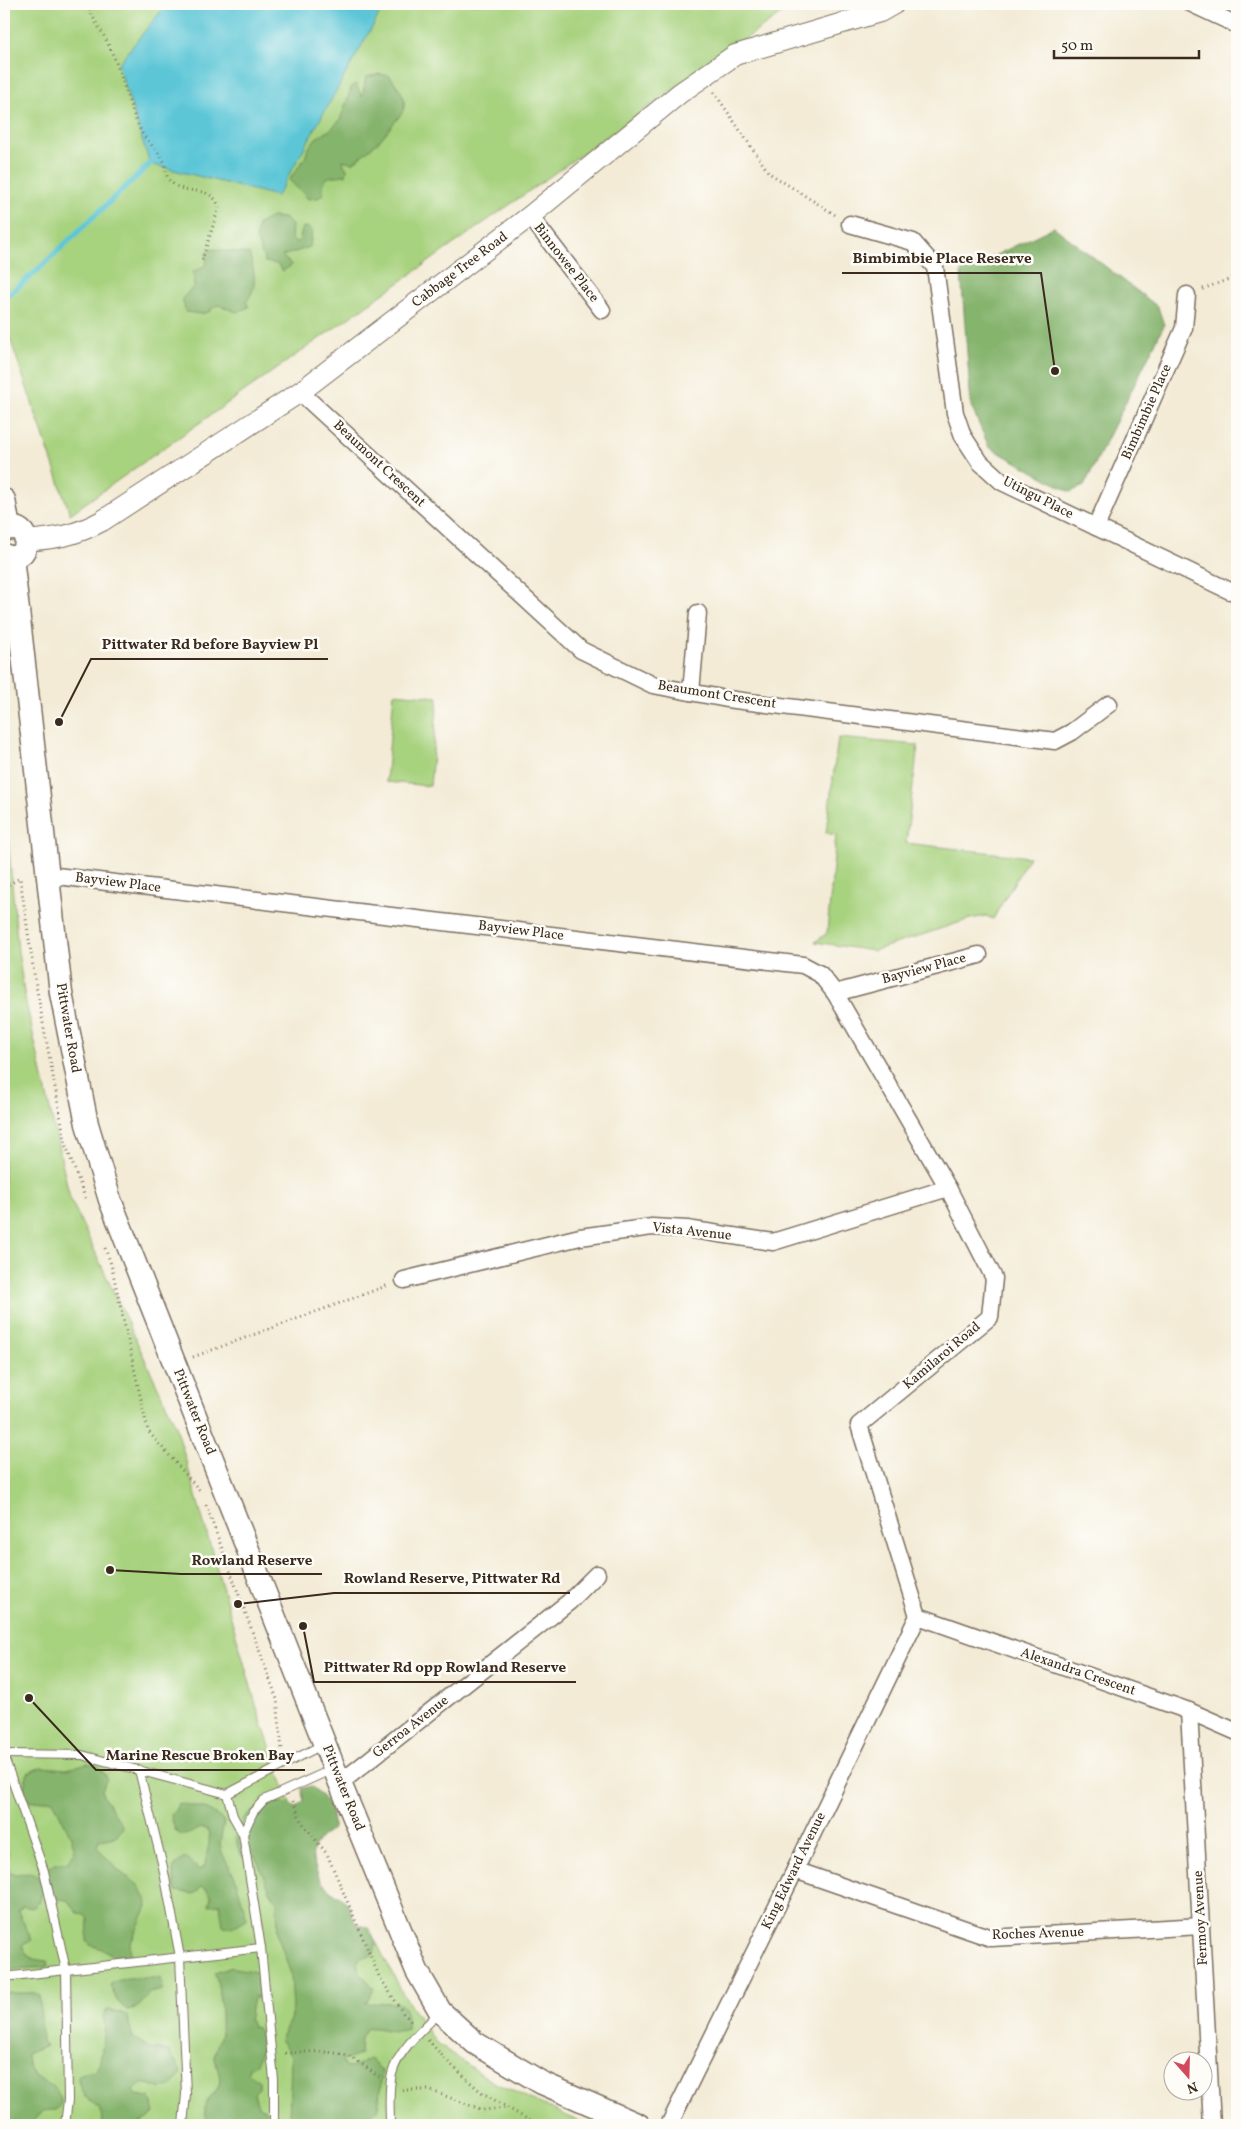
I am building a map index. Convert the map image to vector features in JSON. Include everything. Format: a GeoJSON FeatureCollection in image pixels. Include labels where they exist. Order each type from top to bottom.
{"type":"FeatureCollection","features":[{"type":"Feature","properties":{"kind":"main road","name":"Pittwater Road"},"geometry":{"type":"LineString","coordinates":[[4,500],[11,542],[61,993],[87,1124],[110,1200],[337,1776],[417,1971],[440,2011],[475,2043],[542,2083],[639,2125]]}},
{"type":"Feature","properties":{"kind":"street","name":"Cabbage Tree Road"},"geometry":{"type":"LineString","coordinates":[[11,542],[66,537],[102,522],[300,392],[530,216],[680,93],[735,55],[880,12],[894,4]]}},
{"type":"Feature","properties":{"kind":"street"},"geometry":{"type":"LineString","coordinates":[[1192,4],[1237,25]]}},
{"type":"Feature","properties":{"kind":"street","name":"Binnowee Place"},"geometry":{"type":"LineString","coordinates":[[530,216],[602,310]]}},
{"type":"Feature","properties":{"kind":"street","name":"Utingu Place"},"geometry":{"type":"LineString","coordinates":[[850,224],[913,242],[935,268],[955,413],[963,436],[980,462],[1002,482],[1230,591],[1237,591]]}},
{"type":"Feature","properties":{"kind":"street","name":"Bimbimbie Place"},"geometry":{"type":"LineString","coordinates":[[1096,527],[1184,328],[1187,295]]}},
{"type":"Feature","properties":{"kind":"street","name":"Beaumont Crescent"},"geometry":{"type":"LineString","coordinates":[[300,392],[581,650],[653,685],[727,699],[1055,741],[1072,732],[1110,704]]}},
{"type":"Feature","properties":{"kind":"street"},"geometry":{"type":"LineString","coordinates":[[691,692],[698,613]]}},
{"type":"Feature","properties":{"kind":"street","name":"Bayview Place"},"geometry":{"type":"LineString","coordinates":[[48,875],[804,964],[820,974],[835,992],[978,955]]}},
{"type":"Feature","properties":{"kind":"street","name":"Kamilaroi Road"},"geometry":{"type":"LineString","coordinates":[[835,992],[948,1188],[994,1278],[990,1317],[859,1425],[918,1616]]}},
{"type":"Feature","properties":{"kind":"street","name":"Vista Avenue"},"geometry":{"type":"LineString","coordinates":[[404,1280],[448,1271],[580,1237],[652,1227],[687,1229],[773,1242],[948,1188]]}},
{"type":"Feature","properties":{"kind":"street","name":"Gerroa Avenue"},"geometry":{"type":"LineString","coordinates":[[337,1776],[569,1602],[597,1574]]}},
{"type":"Feature","properties":{"kind":"street","name":"Alexandra Crescent"},"geometry":{"type":"LineString","coordinates":[[918,1616],[1189,1711],[1237,1732]]}},
{"type":"Feature","properties":{"kind":"street","name":"King Edward Avenue"},"geometry":{"type":"LineString","coordinates":[[668,2125],[795,1870],[918,1616]]}},
{"type":"Feature","properties":{"kind":"street","name":"Fermoy Avenue"},"geometry":{"type":"LineString","coordinates":[[1189,1711],[1212,2125]]}},
{"type":"Feature","properties":{"kind":"street","name":"Roches Avenue"},"geometry":{"type":"LineString","coordinates":[[795,1870],[990,1938],[1201,1926]]}},
{"type":"Feature","properties":{"kind":"lane"},"geometry":{"type":"LineString","coordinates":[[64,2125],[68,2100],[66,1970],[44,1871],[4,1755],[82,1755],[227,1794],[325,1743]]}},
{"type":"Feature","properties":{"kind":"lane"},"geometry":{"type":"LineString","coordinates":[[139,1770],[163,1867],[180,1957],[186,2094],[182,2125]]}},
{"type":"Feature","properties":{"kind":"lane"},"geometry":{"type":"LineString","coordinates":[[243,1834],[253,1812],[264,1800],[337,1776]]}},
{"type":"Feature","properties":{"kind":"lane"},"geometry":{"type":"LineString","coordinates":[[227,1794],[232,1816],[243,1834],[261,1948],[274,2080],[274,2125]]}},
{"type":"Feature","properties":{"kind":"lane"},"geometry":{"type":"LineString","coordinates":[[4,1977],[261,1948]]}},
{"type":"Feature","properties":{"kind":"lane"},"geometry":{"type":"LineString","coordinates":[[390,2125],[390,2084],[392,2072],[400,2056],[440,2011]]}},
{"type":"Feature","properties":{"kind":"path"},"geometry":{"type":"LineString","coordinates":[[89,4],[95,24],[105,38],[140,131],[163,159],[167,176],[171,183],[182,189],[206,192],[217,201],[219,207],[200,263]]}},
{"type":"Feature","properties":{"kind":"path"},"geometry":{"type":"LineString","coordinates":[[703,77],[769,174],[850,224]]}},
{"type":"Feature","properties":{"kind":"path"},"geometry":{"type":"LineString","coordinates":[[1187,295],[1237,276]]}},
{"type":"Feature","properties":{"kind":"path"},"geometry":{"type":"LineString","coordinates":[[4,887],[20,878]]}},
{"type":"Feature","properties":{"kind":"path"},"geometry":{"type":"LineString","coordinates":[[175,1364],[404,1280]]}},
{"type":"Feature","properties":{"kind":"path"},"geometry":{"type":"LineString","coordinates":[[272,2053],[320,2052],[343,2055],[356,2060],[400,2090],[429,2090],[483,2110],[507,2108]]}},
{"type":"Feature","properties":{"kind":"green space"},"geometry":{"type":"Polygon","coordinates":[[[4,4],[795,4],[70,514],[4,321],[4,4]]]}},
{"type":"Feature","properties":{"kind":"green space"},"geometry":{"type":"Polygon","coordinates":[[[380,74],[390,76],[399,89],[404,103],[402,113],[380,140],[353,163],[343,160],[347,169],[346,175],[328,178],[324,183],[323,194],[318,198],[308,199],[289,180],[305,158],[308,149],[316,138],[330,130],[340,120],[352,86],[356,84],[362,97],[366,77],[380,74]]]}},
{"type":"Feature","properties":{"kind":"green space"},"geometry":{"type":"Polygon","coordinates":[[[272,217],[284,218],[292,225],[291,238],[295,242],[299,241],[303,227],[309,228],[312,231],[310,247],[282,256],[292,265],[283,271],[277,264],[265,262],[256,238],[258,224],[272,217]]]}},
{"type":"Feature","properties":{"kind":"green space"},"geometry":{"type":"Polygon","coordinates":[[[1054,227],[1158,307],[1164,325],[1084,486],[1070,492],[989,447],[971,406],[961,272],[1054,227]]]}},
{"type":"Feature","properties":{"kind":"green space"},"geometry":{"type":"Polygon","coordinates":[[[213,249],[249,254],[253,267],[254,285],[246,302],[249,307],[237,312],[218,305],[212,308],[211,311],[201,314],[186,312],[182,299],[194,286],[193,272],[206,265],[207,252],[213,249]]]}},
{"type":"Feature","properties":{"kind":"green space"},"geometry":{"type":"Polygon","coordinates":[[[394,693],[438,697],[430,786],[386,782],[394,693]]]}},
{"type":"Feature","properties":{"kind":"green space"},"geometry":{"type":"Polygon","coordinates":[[[838,738],[918,745],[906,843],[1029,857],[993,919],[986,916],[970,919],[873,951],[815,942],[827,933],[836,835],[826,833],[838,738]]]}},
{"type":"Feature","properties":{"kind":"green space"},"geometry":{"type":"Polygon","coordinates":[[[4,793],[18,952],[25,998],[70,1198],[176,1426],[259,1715],[332,1923],[334,1950],[372,1934],[404,1996],[436,2043],[493,2082],[587,2125],[4,2125],[4,793]]]}},
{"type":"Feature","properties":{"kind":"green space"},"geometry":{"type":"Polygon","coordinates":[[[87,1763],[97,1766],[107,1778],[102,1790],[103,1795],[123,1827],[116,1835],[99,1840],[97,1847],[119,1871],[138,1885],[146,1898],[147,1906],[130,1945],[130,1960],[122,1963],[102,1949],[90,1945],[87,1941],[88,1918],[78,1913],[67,1900],[58,1899],[49,1893],[47,1870],[55,1863],[67,1863],[75,1851],[71,1837],[53,1800],[28,1801],[24,1790],[28,1773],[41,1767],[67,1769],[87,1763]]]}},
{"type":"Feature","properties":{"kind":"green space"},"geometry":{"type":"Polygon","coordinates":[[[311,1786],[327,1804],[333,1822],[333,1828],[318,1841],[313,1850],[313,1861],[318,1874],[321,1881],[347,1904],[357,1925],[368,1927],[375,1940],[373,1955],[360,1958],[357,1963],[360,1973],[374,1988],[366,2003],[397,2003],[402,2005],[407,2018],[407,2029],[402,2031],[367,2028],[361,2038],[360,2054],[352,2058],[342,2059],[344,2066],[351,2068],[370,2058],[382,2071],[378,2110],[365,2116],[355,2116],[346,2125],[289,2125],[291,2056],[280,2039],[290,2020],[293,2008],[291,1974],[278,1937],[277,1901],[272,1896],[255,1856],[243,1857],[237,1845],[237,1833],[250,1813],[272,1803],[284,1803],[296,1808],[304,1801],[301,1789],[311,1786]]]}},
{"type":"Feature","properties":{"kind":"green space"},"geometry":{"type":"Polygon","coordinates":[[[178,1803],[208,1809],[224,1821],[220,1843],[222,1853],[235,1877],[247,1919],[231,1928],[223,1926],[220,1904],[209,1905],[211,1897],[203,1886],[194,1894],[176,1891],[173,1872],[175,1865],[185,1858],[189,1859],[198,1870],[205,1867],[209,1843],[207,1829],[201,1828],[184,1835],[177,1833],[171,1815],[178,1803]]]}},
{"type":"Feature","properties":{"kind":"green space"},"geometry":{"type":"Polygon","coordinates":[[[4,1847],[8,1854],[6,1862],[10,1872],[16,1874],[33,1873],[41,1882],[42,1891],[39,1903],[32,1908],[23,1906],[18,1911],[32,1940],[22,1946],[24,1950],[32,1958],[47,1961],[48,1966],[20,1968],[4,1974],[4,1847]]]}},
{"type":"Feature","properties":{"kind":"green space"},"geometry":{"type":"Polygon","coordinates":[[[232,1967],[257,1973],[261,1982],[260,1995],[259,1998],[254,1996],[249,2020],[252,2027],[257,2028],[260,2032],[262,2045],[257,2064],[249,2067],[248,2073],[259,2081],[259,2088],[254,2093],[258,2106],[267,2110],[264,2125],[207,2125],[206,2104],[218,2088],[220,2081],[215,2055],[221,2033],[221,2010],[215,1973],[232,1967]]]}},
{"type":"Feature","properties":{"kind":"green space"},"geometry":{"type":"Polygon","coordinates":[[[127,1978],[160,1978],[163,1985],[162,1990],[149,1993],[138,2006],[127,2010],[117,2001],[110,1985],[127,1978]]]}},
{"type":"Feature","properties":{"kind":"green space"},"geometry":{"type":"Polygon","coordinates":[[[4,1993],[35,1993],[40,1996],[42,2041],[46,2046],[27,2054],[28,2064],[31,2071],[52,2086],[61,2099],[58,2108],[42,2112],[30,2125],[4,2125],[4,1993]]]}},
{"type":"Feature","properties":{"kind":"green space"},"geometry":{"type":"Polygon","coordinates":[[[107,2010],[121,2012],[127,2016],[133,2038],[152,2049],[169,2051],[180,2069],[178,2079],[167,2088],[163,2089],[143,2084],[133,2091],[136,2095],[150,2097],[154,2113],[138,2125],[102,2125],[103,2120],[99,2107],[84,2095],[80,2087],[78,2077],[84,2073],[95,2071],[99,2065],[105,2027],[103,2015],[107,2010]]]}},
{"type":"Feature","properties":{"kind":"water"},"geometry":{"type":"Polygon","coordinates":[[[167,4],[385,4],[277,196],[150,164],[118,64],[167,4]]]}},
{"type":"Feature","properties":{"kind":"waterway"},"geometry":{"type":"LineString","coordinates":[[4,298],[31,276],[154,160]]}},
{"type":"Feature","properties":{"kind":"place","name":"Bimbimbie Place Reserve"},"geometry":{"type":"Point","coordinates":[1055,371]}},
{"type":"Feature","properties":{"kind":"place","name":"Pittwater Rd before Bayview Pl"},"geometry":{"type":"Point","coordinates":[59,722]}},
{"type":"Feature","properties":{"kind":"place","name":"Rowland Reserve"},"geometry":{"type":"Point","coordinates":[110,1570]}},
{"type":"Feature","properties":{"kind":"place","name":"Rowland Reserve, Pittwater Rd"},"geometry":{"type":"Point","coordinates":[238,1604]}},
{"type":"Feature","properties":{"kind":"place","name":"Pittwater Rd opp Rowland Reserve"},"geometry":{"type":"Point","coordinates":[303,1626]}},
{"type":"Feature","properties":{"kind":"place","name":"Marine Rescue Broken Bay"},"geometry":{"type":"Point","coordinates":[29,1698]}}]}
